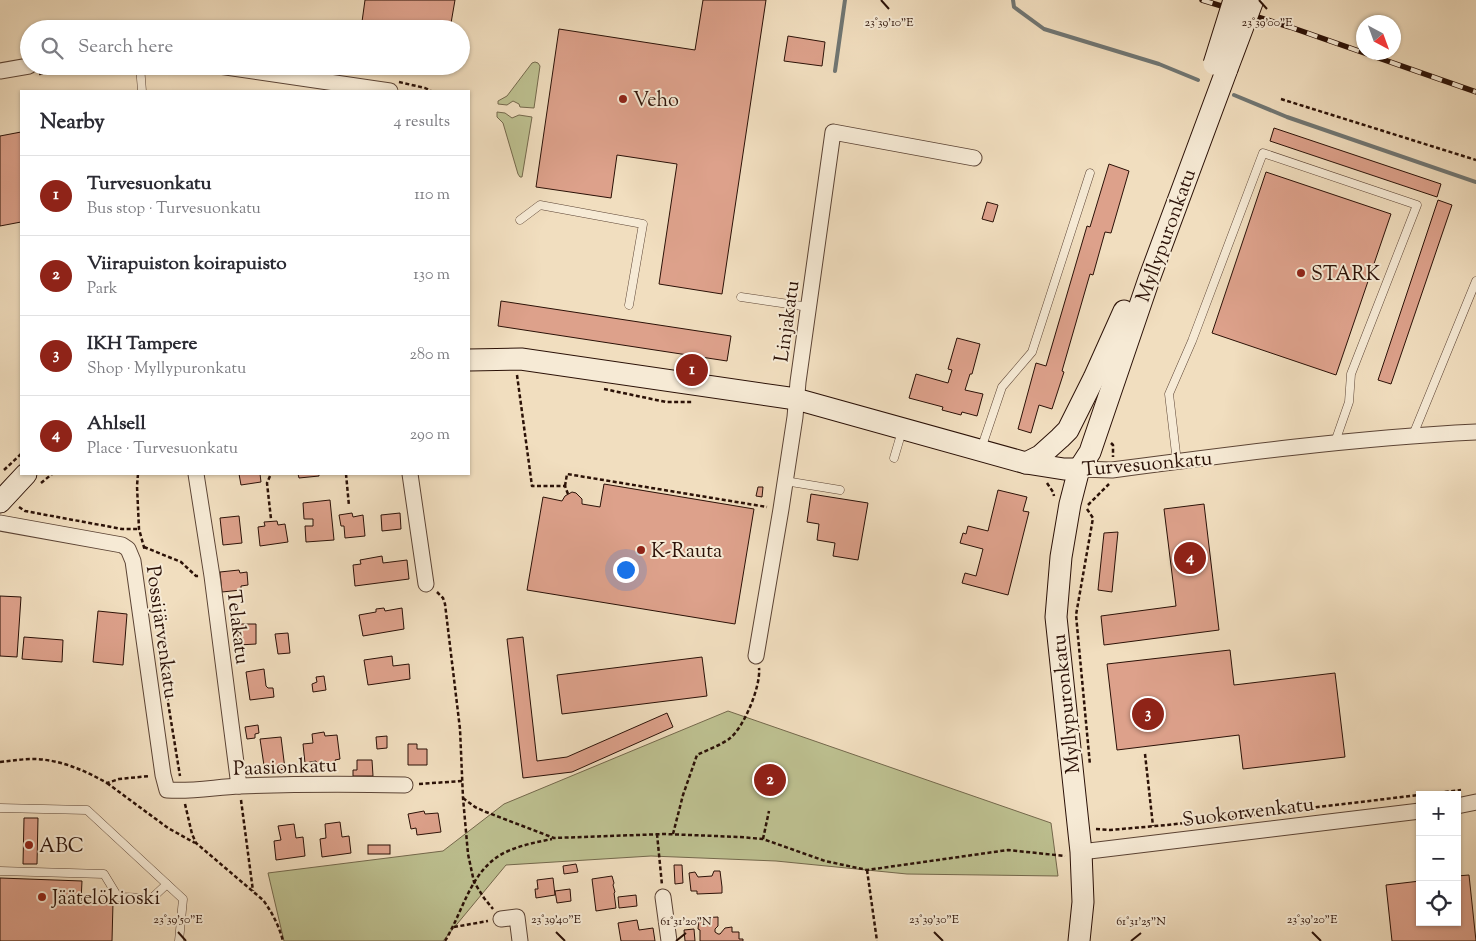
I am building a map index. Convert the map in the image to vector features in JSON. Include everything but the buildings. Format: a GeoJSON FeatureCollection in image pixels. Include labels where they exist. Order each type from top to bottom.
{"type":"FeatureCollection","features":[{"type":"Feature","properties":{"kind":"main road","name":"Myllypuronkatu"},"geometry":{"type":"LineString","coordinates":[[1078,941],[1083,902],[1081,850],[1056,616],[1061,557],[1070,504],[1079,469],[1090,452],[1220,67],[1234,0]]}},
{"type":"Feature","properties":{"kind":"main road","name":"Myllypuronkatu"},"geometry":{"type":"LineString","coordinates":[[1079,469],[1076,449],[1160,209],[1220,67],[1253,0]]}},
{"type":"Feature","properties":{"kind":"main road"},"geometry":{"type":"LineString","coordinates":[[1026,463],[1040,456],[1068,430],[1094,378],[1132,292]]}},
{"type":"Feature","properties":{"kind":"main road","name":"Turvesuonkatu"},"geometry":{"type":"LineString","coordinates":[[470,360],[521,359],[796,399],[1026,463],[1064,469],[1079,469]]}},
{"type":"Feature","properties":{"kind":"main road"},"geometry":{"type":"LineString","coordinates":[[1,500],[25,475]]}},
{"type":"Feature","properties":{"kind":"street"},"geometry":{"type":"LineString","coordinates":[[0,71],[20,71]]}},
{"type":"Feature","properties":{"kind":"street"},"geometry":{"type":"LineString","coordinates":[[281,75],[383,90]]}},
{"type":"Feature","properties":{"kind":"street","name":"Linjakatu"},"geometry":{"type":"LineString","coordinates":[[756,656],[795,417],[833,132],[974,158]]}},
{"type":"Feature","properties":{"kind":"street","name":"Turvesuonkatu"},"geometry":{"type":"LineString","coordinates":[[1079,469],[1112,470],[1336,442],[1476,432]]}},
{"type":"Feature","properties":{"kind":"street","name":"Telakatu"},"geometry":{"type":"LineString","coordinates":[[196,475],[212,576],[239,786]]}},
{"type":"Feature","properties":{"kind":"street"},"geometry":{"type":"LineString","coordinates":[[410,475],[426,584]]}},
{"type":"Feature","properties":{"kind":"street","name":"Possijärvenkatu"},"geometry":{"type":"LineString","coordinates":[[0,523],[122,545],[128,549],[132,561],[163,775],[175,791]]}},
{"type":"Feature","properties":{"kind":"street","name":"Paasionkatu"},"geometry":{"type":"LineString","coordinates":[[175,791],[239,786],[405,785]]}},
{"type":"Feature","properties":{"kind":"street"},"geometry":{"type":"LineString","coordinates":[[1461,805],[1476,802]]}},
{"type":"Feature","properties":{"kind":"street","name":"Suokorvenkatu"},"geometry":{"type":"LineString","coordinates":[[1081,850],[1416,810]]}},
{"type":"Feature","properties":{"kind":"street"},"geometry":{"type":"LineString","coordinates":[[663,897],[669,941]]}},
{"type":"Feature","properties":{"kind":"street"},"geometry":{"type":"LineString","coordinates":[[502,919],[517,917],[520,941]]}},
{"type":"Feature","properties":{"kind":"lane"},"geometry":{"type":"LineString","coordinates":[[141,75],[142,90]]}},
{"type":"Feature","properties":{"kind":"lane"},"geometry":{"type":"LineString","coordinates":[[1177,462],[1169,394],[1192,341],[1263,153],[1417,205],[1351,374],[1349,402],[1336,442]]}},
{"type":"Feature","properties":{"kind":"lane"},"geometry":{"type":"LineString","coordinates":[[980,451],[1002,387],[1032,352],[1090,173]]}},
{"type":"Feature","properties":{"kind":"lane"},"geometry":{"type":"LineString","coordinates":[[520,220],[540,206],[643,224],[629,305]]}},
{"type":"Feature","properties":{"kind":"lane"},"geometry":{"type":"LineString","coordinates":[[1413,435],[1476,281]]}},
{"type":"Feature","properties":{"kind":"lane"},"geometry":{"type":"LineString","coordinates":[[742,297],[809,307]]}},
{"type":"Feature","properties":{"kind":"lane"},"geometry":{"type":"LineString","coordinates":[[894,458],[903,429]]}},
{"type":"Feature","properties":{"kind":"lane"},"geometry":{"type":"LineString","coordinates":[[785,481],[840,490]]}},
{"type":"Feature","properties":{"kind":"lane"},"geometry":{"type":"LineString","coordinates":[[0,808],[87,810],[183,899],[179,941]]}},
{"type":"Feature","properties":{"kind":"lane"},"geometry":{"type":"LineString","coordinates":[[0,871],[104,874],[118,897],[152,898],[167,884]]}},
{"type":"Feature","properties":{"kind":"path"},"geometry":{"type":"LineString","coordinates":[[1281,99],[1476,160]]}},
{"type":"Feature","properties":{"kind":"path"},"geometry":{"type":"LineString","coordinates":[[517,375],[532,486],[565,486]]}},
{"type":"Feature","properties":{"kind":"path"},"geometry":{"type":"LineString","coordinates":[[602,389],[666,402],[692,402]]}},
{"type":"Feature","properties":{"kind":"path"},"geometry":{"type":"LineString","coordinates":[[568,494],[565,486],[567,474],[781,509]]}},
{"type":"Feature","properties":{"kind":"path"},"geometry":{"type":"LineString","coordinates":[[138,475],[140,529],[146,557]]}},
{"type":"Feature","properties":{"kind":"path"},"geometry":{"type":"LineString","coordinates":[[346,475],[349,506]]}},
{"type":"Feature","properties":{"kind":"path"},"geometry":{"type":"LineString","coordinates":[[270,476],[267,482],[272,519]]}},
{"type":"Feature","properties":{"kind":"path"},"geometry":{"type":"LineString","coordinates":[[1044,481],[1053,492],[1054,501]]}},
{"type":"Feature","properties":{"kind":"path"},"geometry":{"type":"LineString","coordinates":[[1,500],[26,511],[122,529],[140,529]]}},
{"type":"Feature","properties":{"kind":"path"},"geometry":{"type":"LineString","coordinates":[[1086,507],[1092,518],[1076,615],[1091,771]]}},
{"type":"Feature","properties":{"kind":"path"},"geometry":{"type":"LineString","coordinates":[[144,547],[181,562],[196,576],[212,576]]}},
{"type":"Feature","properties":{"kind":"path"},"geometry":{"type":"LineString","coordinates":[[426,584],[443,598],[446,604],[460,729],[468,854],[474,882],[484,898],[502,919]]}},
{"type":"Feature","properties":{"kind":"path"},"geometry":{"type":"LineString","coordinates":[[673,834],[683,795],[697,755],[728,740],[736,733],[747,714],[757,685],[759,670],[756,656]]}},
{"type":"Feature","properties":{"kind":"path"},"geometry":{"type":"LineString","coordinates":[[166,685],[175,791],[187,815],[196,844]]}},
{"type":"Feature","properties":{"kind":"path"},"geometry":{"type":"LineString","coordinates":[[1145,754],[1153,826]]}},
{"type":"Feature","properties":{"kind":"path"},"geometry":{"type":"LineString","coordinates":[[0,762],[31,759],[55,762],[87,772],[107,783],[168,828],[196,844],[253,891],[269,907],[283,941]]}},
{"type":"Feature","properties":{"kind":"path"},"geometry":{"type":"LineString","coordinates":[[107,783],[119,779],[163,775]]}},
{"type":"Feature","properties":{"kind":"path"},"geometry":{"type":"LineString","coordinates":[[405,785],[462,781]]}},
{"type":"Feature","properties":{"kind":"path"},"geometry":{"type":"LineString","coordinates":[[239,786],[253,891]]}},
{"type":"Feature","properties":{"kind":"path"},"geometry":{"type":"LineString","coordinates":[[446,941],[474,882],[493,859],[521,846],[554,838],[657,834],[725,835],[763,840],[825,861],[867,870],[1008,850],[1065,856],[1081,850],[1096,829],[1153,826],[1464,790]]}},
{"type":"Feature","properties":{"kind":"path"},"geometry":{"type":"LineString","coordinates":[[463,798],[486,812],[554,838]]}},
{"type":"Feature","properties":{"kind":"path"},"geometry":{"type":"LineString","coordinates":[[763,840],[769,811]]}},
{"type":"Feature","properties":{"kind":"path"},"geometry":{"type":"LineString","coordinates":[[657,834],[663,897]]}},
{"type":"Feature","properties":{"kind":"path"},"geometry":{"type":"LineString","coordinates":[[867,870],[877,941]]}},
{"type":"Feature","properties":{"kind":"path"},"geometry":{"type":"LineString","coordinates":[[454,927],[502,919]]}},
{"type":"Feature","properties":{"kind":"green space"},"geometry":{"type":"Polygon","coordinates":[[[535,62],[540,66],[534,108],[520,107],[519,104],[513,101],[507,105],[498,104],[498,101],[507,96],[532,63],[535,62]]]}},
{"type":"Feature","properties":{"kind":"green space"},"geometry":{"type":"Polygon","coordinates":[[[497,112],[505,113],[512,118],[519,115],[532,117],[522,177],[518,174],[503,123],[497,117],[497,112]]]}},
{"type":"Feature","properties":{"kind":"green space"},"geometry":{"type":"Polygon","coordinates":[[[728,711],[1051,823],[1058,876],[907,874],[776,861],[651,856],[506,865],[443,941],[284,941],[268,873],[443,851],[504,804],[728,711]]]}},
{"type":"Feature","properties":{"kind":"waterway"},"geometry":{"type":"LineString","coordinates":[[835,71],[845,0]]}},
{"type":"Feature","properties":{"kind":"waterway"},"geometry":{"type":"LineString","coordinates":[[1013,0],[1014,7],[1044,29],[1159,64],[1198,80]]}},
{"type":"Feature","properties":{"kind":"waterway"},"geometry":{"type":"LineString","coordinates":[[1234,95],[1287,117],[1476,182]]}},
{"type":"Feature","properties":{"kind":"railway"},"geometry":{"type":"LineString","coordinates":[[1202,0],[1290,27],[1476,92]]}},
{"type":"Feature","properties":{"kind":"place","name":"Veho"},"geometry":{"type":"Point","coordinates":[623,99]}},
{"type":"Feature","properties":{"kind":"place","name":"STARK"},"geometry":{"type":"Point","coordinates":[1301,273]}},
{"type":"Feature","properties":{"kind":"place","name":"Turvesuonkatu"},"geometry":{"type":"Point","coordinates":[692,370]}},
{"type":"Feature","properties":{"kind":"place","name":"K-Rauta"},"geometry":{"type":"Point","coordinates":[641,550]}},
{"type":"Feature","properties":{"kind":"place","name":"Ahlsell"},"geometry":{"type":"Point","coordinates":[1190,558]}},
{"type":"Feature","properties":{"kind":"place","name":"IKH Tampere"},"geometry":{"type":"Point","coordinates":[1148,714]}},
{"type":"Feature","properties":{"kind":"place","name":"Viirapuiston koirapuisto"},"geometry":{"type":"Point","coordinates":[770,780]}},
{"type":"Feature","properties":{"kind":"place","name":"ABC"},"geometry":{"type":"Point","coordinates":[29,845]}},
{"type":"Feature","properties":{"kind":"place","name":"Jäätelökioski"},"geometry":{"type":"Point","coordinates":[42,897]}}]}
